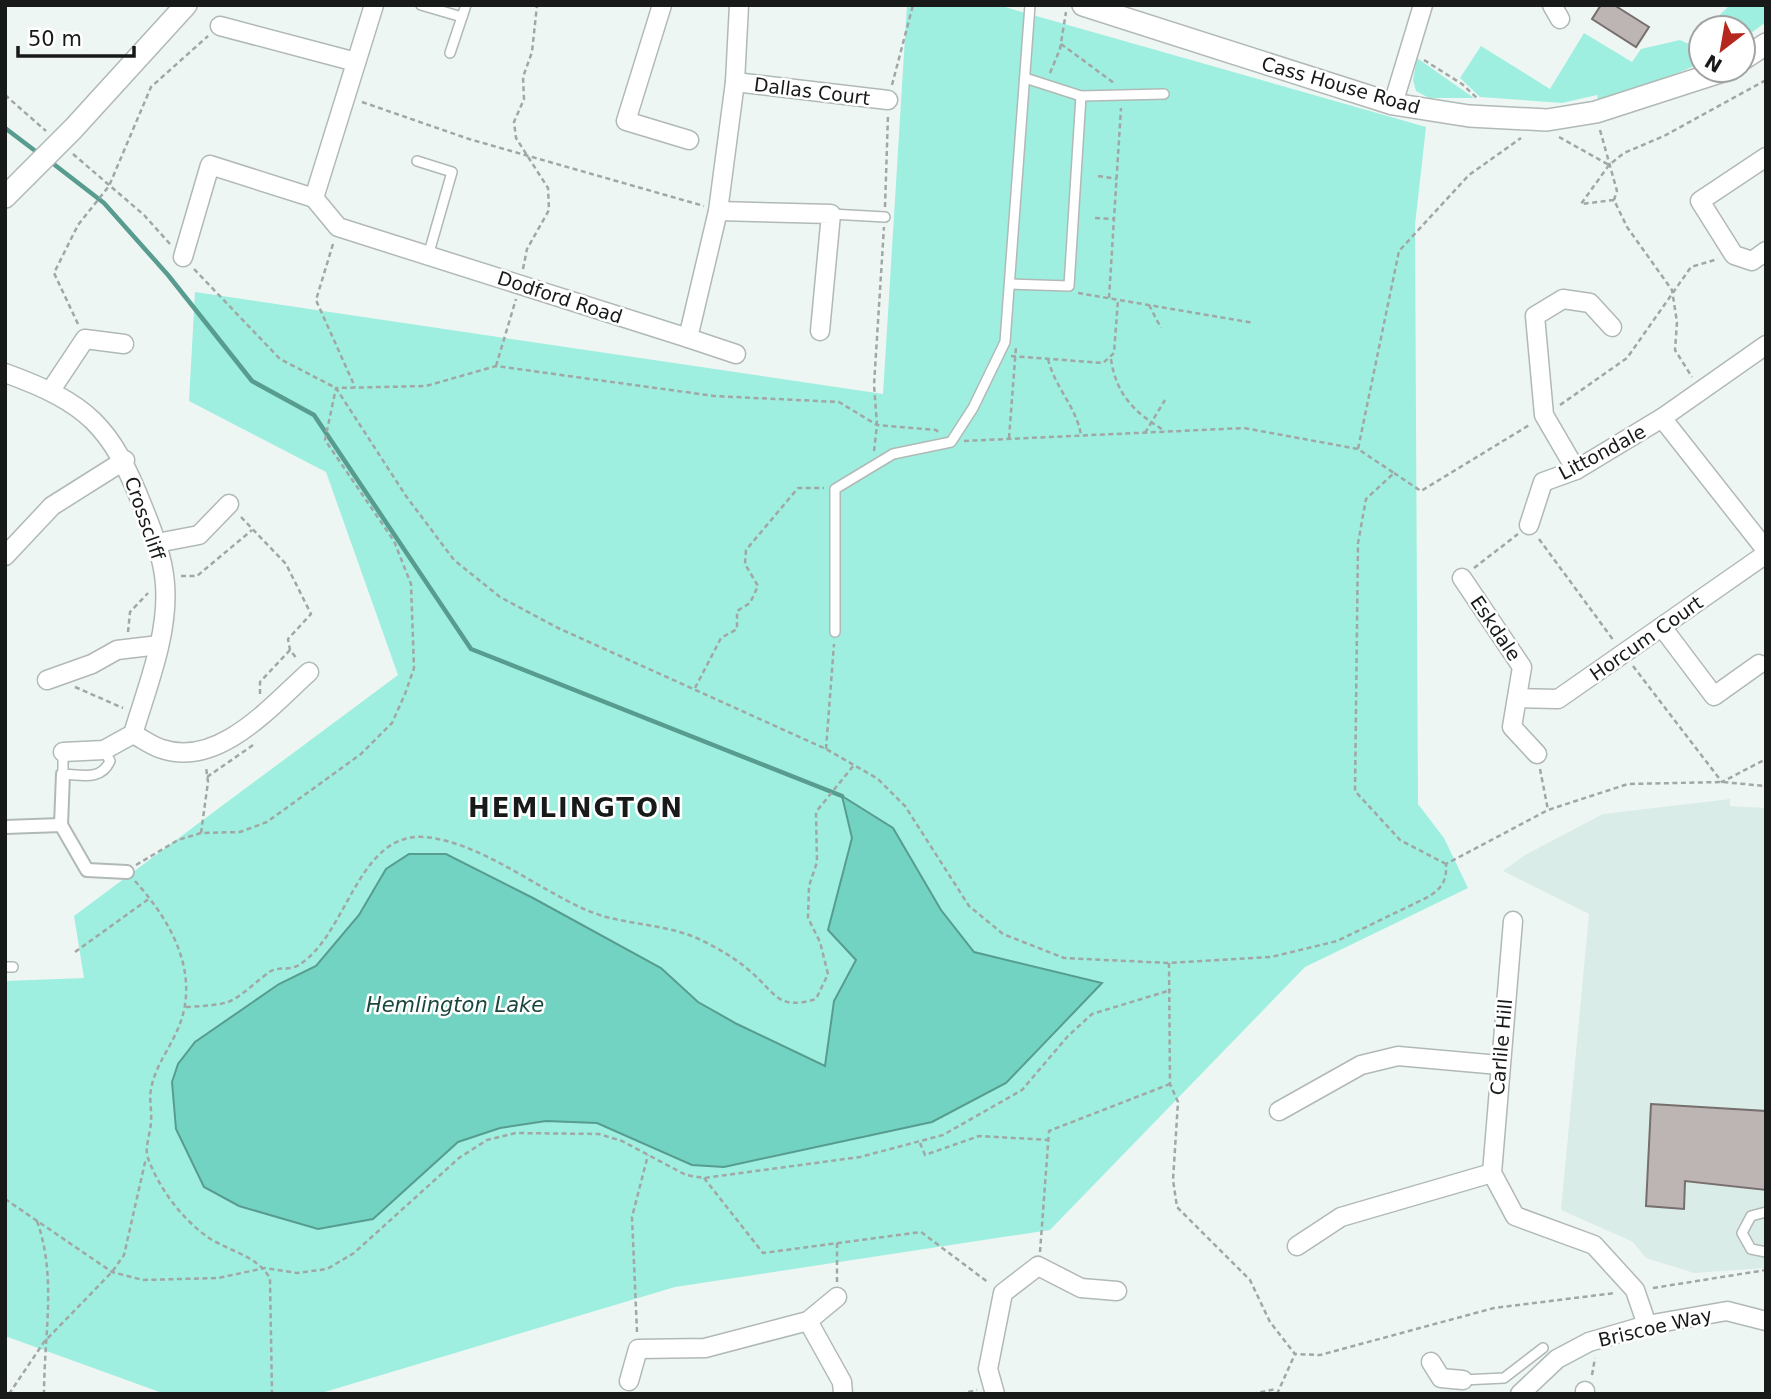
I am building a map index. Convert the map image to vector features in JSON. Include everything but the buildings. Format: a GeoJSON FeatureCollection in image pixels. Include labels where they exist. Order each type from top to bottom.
{"type":"FeatureCollection","features":[{"type":"Feature","properties":{"kind":"street"},"geometry":{"type":"LineString","coordinates":[[5,197],[70,139],[187,5]]}},
{"type":"Feature","properties":{"kind":"street"},"geometry":{"type":"LineString","coordinates":[[314,198],[374,5]]}},
{"type":"Feature","properties":{"kind":"street"},"geometry":{"type":"LineString","coordinates":[[662,5],[626,121],[689,140]]}},
{"type":"Feature","properties":{"kind":"street","name":"Cass House Road"},"geometry":{"type":"LineString","coordinates":[[1083,5],[1393,104],[1469,116],[1546,120],[1596,112],[1687,83]]}},
{"type":"Feature","properties":{"kind":"street"},"geometry":{"type":"LineString","coordinates":[[1393,104],[1423,5]]}},
{"type":"Feature","properties":{"kind":"street"},"geometry":{"type":"LineString","coordinates":[[688,338],[718,211],[735,82],[738,6]]}},
{"type":"Feature","properties":{"kind":"street"},"geometry":{"type":"LineString","coordinates":[[220,26],[356,62]]}},
{"type":"Feature","properties":{"kind":"street","name":"Dallas Court"},"geometry":{"type":"LineString","coordinates":[[735,82],[888,100]]}},
{"type":"Feature","properties":{"kind":"street"},"geometry":{"type":"LineString","coordinates":[[1766,157],[1700,201],[1734,255],[1752,261],[1766,251]]}},
{"type":"Feature","properties":{"kind":"street"},"geometry":{"type":"LineString","coordinates":[[183,257],[211,165],[314,198],[338,227]]}},
{"type":"Feature","properties":{"kind":"street"},"geometry":{"type":"LineString","coordinates":[[718,211],[831,214],[820,331]]}},
{"type":"Feature","properties":{"kind":"street","name":"Dodford Road"},"geometry":{"type":"LineString","coordinates":[[338,227],[736,354]]}},
{"type":"Feature","properties":{"kind":"street"},"geometry":{"type":"LineString","coordinates":[[1576,470],[1544,415],[1535,316],[1563,299],[1590,303],[1612,327]]}},
{"type":"Feature","properties":{"kind":"street"},"geometry":{"type":"LineString","coordinates":[[51,390],[85,340],[124,344]]}},
{"type":"Feature","properties":{"kind":"street","name":"Littondale"},"geometry":{"type":"LineString","coordinates":[[1529,525],[1543,482],[1576,470],[1662,418],[1766,345]]}},
{"type":"Feature","properties":{"kind":"street","name":"Crosscliff"},"geometry":{"type":"LineString","coordinates":[[5,373],[51,390],[93,419],[125,460],[157,543],[165,585],[159,645],[133,734]]}},
{"type":"Feature","properties":{"kind":"street"},"geometry":{"type":"LineString","coordinates":[[1662,418],[1766,552]]}},
{"type":"Feature","properties":{"kind":"street"},"geometry":{"type":"LineString","coordinates":[[5,556],[52,506],[125,460]]}},
{"type":"Feature","properties":{"kind":"street"},"geometry":{"type":"LineString","coordinates":[[157,543],[199,535],[229,504]]}},
{"type":"Feature","properties":{"kind":"street","name":"Horcum Court"},"geometry":{"type":"LineString","coordinates":[[1518,698],[1558,699],[1766,552]]}},
{"type":"Feature","properties":{"kind":"street","name":"Eskdale"},"geometry":{"type":"LineString","coordinates":[[1461,578],[1522,667],[1512,727],[1537,754]]}},
{"type":"Feature","properties":{"kind":"street"},"geometry":{"type":"LineString","coordinates":[[1662,626],[1714,696],[1759,664]]}},
{"type":"Feature","properties":{"kind":"street"},"geometry":{"type":"LineString","coordinates":[[52,678],[117,650],[159,645]]}},
{"type":"Feature","properties":{"kind":"street"},"geometry":{"type":"LineString","coordinates":[[63,752],[104,750],[133,734],[164,750],[203,751],[232,740],[309,672]]}},
{"type":"Feature","properties":{"kind":"street"},"geometry":{"type":"LineString","coordinates":[[63,774],[61,825],[86,870],[127,872]]}},
{"type":"Feature","properties":{"kind":"street"},"geometry":{"type":"LineString","coordinates":[[5,827],[61,825]]}},
{"type":"Feature","properties":{"kind":"street","name":"Carlile Hill"},"geometry":{"type":"LineString","coordinates":[[1492,1173],[1513,921]]}},
{"type":"Feature","properties":{"kind":"street"},"geometry":{"type":"LineString","coordinates":[[1279,1111],[1361,1065],[1398,1056],[1499,1065]]}},
{"type":"Feature","properties":{"kind":"street"},"geometry":{"type":"LineString","coordinates":[[1297,1246],[1341,1216],[1492,1173],[1515,1216],[1594,1245],[1635,1290],[1647,1325]]}},
{"type":"Feature","properties":{"kind":"street"},"geometry":{"type":"LineString","coordinates":[[995,1394],[988,1369],[1003,1293],[1038,1266],[1081,1288],[1117,1291]]}},
{"type":"Feature","properties":{"kind":"street"},"geometry":{"type":"LineString","coordinates":[[629,1381],[638,1349],[705,1349],[808,1321],[837,1297]]}},
{"type":"Feature","properties":{"kind":"street","name":"Briscoe Way"},"geometry":{"type":"LineString","coordinates":[[1520,1394],[1557,1359],[1589,1342],[1647,1325],[1727,1311],[1766,1321]]}},
{"type":"Feature","properties":{"kind":"street"},"geometry":{"type":"LineString","coordinates":[[808,1321],[842,1382],[843,1394]]}},
{"type":"Feature","properties":{"kind":"street"},"geometry":{"type":"LineString","coordinates":[[1432,1362],[1437,1386],[1463,1380]]}},
{"type":"Feature","properties":{"kind":"lane"},"geometry":{"type":"LineString","coordinates":[[421,5],[462,17]]}},
{"type":"Feature","properties":{"kind":"lane"},"geometry":{"type":"LineString","coordinates":[[450,53],[466,5]]}},
{"type":"Feature","properties":{"kind":"lane"},"geometry":{"type":"LineString","coordinates":[[835,632],[835,489],[893,454],[951,442],[973,408],[1005,342],[1030,5]]}},
{"type":"Feature","properties":{"kind":"lane"},"geometry":{"type":"LineString","coordinates":[[1025,78],[1081,96],[1164,94]]}},
{"type":"Feature","properties":{"kind":"lane"},"geometry":{"type":"LineString","coordinates":[[1011,284],[1069,286],[1081,96]]}},
{"type":"Feature","properties":{"kind":"lane"},"geometry":{"type":"LineString","coordinates":[[417,161],[452,172],[428,256]]}},
{"type":"Feature","properties":{"kind":"lane"},"geometry":{"type":"LineString","coordinates":[[831,214],[885,217]]}},
{"type":"Feature","properties":{"kind":"lane"},"geometry":{"type":"LineString","coordinates":[[63,752],[63,774],[98,776],[105,771],[110,761],[104,750]]}},
{"type":"Feature","properties":{"kind":"lane"},"geometry":{"type":"LineString","coordinates":[[1766,1212],[1751,1216],[1742,1233],[1751,1249],[1766,1252]]}},
{"type":"Feature","properties":{"kind":"lane"},"geometry":{"type":"LineString","coordinates":[[1463,1380],[1504,1378],[1543,1348]]}},
{"type":"Feature","properties":{"kind":"path"},"geometry":{"type":"LineString","coordinates":[[496,366],[520,284],[527,249],[548,210],[548,188],[516,138],[514,122],[524,99],[523,76],[532,52],[537,5]]}},
{"type":"Feature","properties":{"kind":"path"},"geometry":{"type":"LineString","coordinates":[[872,465],[877,425],[874,385],[885,217],[888,100],[913,5]]}},
{"type":"Feature","properties":{"kind":"path"},"geometry":{"type":"LineString","coordinates":[[1048,86],[1067,5]]}},
{"type":"Feature","properties":{"kind":"path"},"geometry":{"type":"LineString","coordinates":[[85,340],[54,273],[78,225],[109,186],[151,87],[220,26]]}},
{"type":"Feature","properties":{"kind":"path"},"geometry":{"type":"LineString","coordinates":[[1060,44],[1109,78],[1122,95],[1109,298]]}},
{"type":"Feature","properties":{"kind":"path"},"geometry":{"type":"LineString","coordinates":[[1408,50],[1462,84],[1478,99]]}},
{"type":"Feature","properties":{"kind":"path"},"geometry":{"type":"LineString","coordinates":[[1614,200],[1581,204],[1609,165],[1624,153],[1664,136],[1766,80]]}},
{"type":"Feature","properties":{"kind":"path"},"geometry":{"type":"LineString","coordinates":[[5,96],[47,132]]}},
{"type":"Feature","properties":{"kind":"path"},"geometry":{"type":"LineString","coordinates":[[345,96],[526,155],[718,211]]}},
{"type":"Feature","properties":{"kind":"path"},"geometry":{"type":"LineString","coordinates":[[1596,112],[1617,191],[1614,200],[1628,227],[1672,290],[1677,322],[1675,350],[1700,389]]}},
{"type":"Feature","properties":{"kind":"path"},"geometry":{"type":"LineString","coordinates":[[1358,449],[1399,251],[1469,175],[1546,120],[1559,138],[1609,165]]}},
{"type":"Feature","properties":{"kind":"path"},"geometry":{"type":"LineString","coordinates":[[70,139],[109,186],[144,215],[280,359],[337,388],[426,386],[496,366],[714,396],[839,402],[877,425],[936,430],[951,442],[1244,428],[1358,449],[1421,491],[1544,415],[1627,358],[1672,290],[1691,267],[1734,255]]}},
{"type":"Feature","properties":{"kind":"path"},"geometry":{"type":"LineString","coordinates":[[1098,176],[1117,179]]}},
{"type":"Feature","properties":{"kind":"path"},"geometry":{"type":"LineString","coordinates":[[1095,218],[1115,219]]}},
{"type":"Feature","properties":{"kind":"path"},"geometry":{"type":"LineString","coordinates":[[338,227],[316,300],[355,387]]}},
{"type":"Feature","properties":{"kind":"path"},"geometry":{"type":"LineString","coordinates":[[1069,286],[1076,292],[1254,323]]}},
{"type":"Feature","properties":{"kind":"path"},"geometry":{"type":"LineString","coordinates":[[999,355],[1103,363],[1111,359],[1114,353],[1118,300]]}},
{"type":"Feature","properties":{"kind":"path"},"geometry":{"type":"LineString","coordinates":[[1149,305],[1161,328]]}},
{"type":"Feature","properties":{"kind":"path"},"geometry":{"type":"LineString","coordinates":[[1009,439],[1016,345]]}},
{"type":"Feature","properties":{"kind":"path"},"geometry":{"type":"LineString","coordinates":[[1048,359],[1058,386],[1076,411],[1081,436]]}},
{"type":"Feature","properties":{"kind":"path"},"geometry":{"type":"LineString","coordinates":[[1111,359],[1119,390],[1127,402],[1166,432]]}},
{"type":"Feature","properties":{"kind":"path"},"geometry":{"type":"LineString","coordinates":[[9,1394],[44,1342],[112,1272],[124,1255],[147,1156],[152,1121],[151,1092],[156,1069],[178,1031],[186,1007],[187,982],[180,949],[150,898],[127,872],[149,856],[201,833],[240,832],[267,822],[361,754],[392,723],[414,668],[411,584],[394,541],[325,440],[337,388]]}},
{"type":"Feature","properties":{"kind":"path"},"geometry":{"type":"LineString","coordinates":[[337,388],[406,496],[454,560],[500,597],[558,628],[826,749],[878,779],[905,806],[969,906],[1003,934],[1064,958],[1169,963],[1271,957],[1337,941],[1438,891],[1447,878],[1446,864]]}},
{"type":"Feature","properties":{"kind":"path"},"geometry":{"type":"LineString","coordinates":[[1145,433],[1165,400]]}},
{"type":"Feature","properties":{"kind":"path"},"geometry":{"type":"LineString","coordinates":[[1394,473],[1366,499],[1358,543],[1355,791],[1400,840],[1446,864]]}},
{"type":"Feature","properties":{"kind":"path"},"geometry":{"type":"LineString","coordinates":[[695,688],[721,638],[737,629],[737,611],[750,603],[758,586],[745,565],[746,550],[798,488],[835,489]]}},
{"type":"Feature","properties":{"kind":"path"},"geometry":{"type":"LineString","coordinates":[[229,504],[286,565],[312,614],[288,639],[290,650],[309,672]]}},
{"type":"Feature","properties":{"kind":"path"},"geometry":{"type":"LineString","coordinates":[[826,749],[835,632]]}},
{"type":"Feature","properties":{"kind":"path"},"geometry":{"type":"LineString","coordinates":[[52,678],[139,714]]}},
{"type":"Feature","properties":{"kind":"path"},"geometry":{"type":"LineString","coordinates":[[201,833],[208,782],[203,751]]}},
{"type":"Feature","properties":{"kind":"path"},"geometry":{"type":"LineString","coordinates":[[1537,754],[1548,810]]}},
{"type":"Feature","properties":{"kind":"path"},"geometry":{"type":"LineString","coordinates":[[186,1007],[228,1002],[274,970],[296,967],[327,933],[377,855],[398,839],[425,837],[466,848],[585,910],[615,920],[654,923],[698,938],[726,953],[752,973],[769,994],[797,1004],[816,999],[828,974],[820,942],[808,918],[809,886],[817,862],[816,812],[855,765]]}},
{"type":"Feature","properties":{"kind":"path"},"geometry":{"type":"LineString","coordinates":[[1446,864],[1548,810],[1629,784],[1722,782],[1766,786]]}},
{"type":"Feature","properties":{"kind":"path"},"geometry":{"type":"LineString","coordinates":[[75,952],[150,898]]}},
{"type":"Feature","properties":{"kind":"path"},"geometry":{"type":"LineString","coordinates":[[1169,963],[1170,1084],[1178,1102],[1173,1180],[1177,1207],[1250,1280],[1270,1322],[1295,1354],[1320,1355],[1494,1308],[1766,1270]]}},
{"type":"Feature","properties":{"kind":"path"},"geometry":{"type":"LineString","coordinates":[[147,1156],[182,1216],[210,1238],[265,1268],[297,1273],[327,1269],[354,1252],[425,1185],[487,1140],[516,1133],[599,1134],[686,1175],[704,1178],[860,1157],[943,1135],[1022,1090],[1068,1036],[1092,1014],[1171,990]]}},
{"type":"Feature","properties":{"kind":"path"},"geometry":{"type":"LineString","coordinates":[[1038,1266],[1049,1130],[1170,1084]]}},
{"type":"Feature","properties":{"kind":"path"},"geometry":{"type":"LineString","coordinates":[[920,1143],[925,1155],[979,1136],[1048,1140]]}},
{"type":"Feature","properties":{"kind":"path"},"geometry":{"type":"LineString","coordinates":[[638,1349],[632,1217],[648,1155]]}},
{"type":"Feature","properties":{"kind":"path"},"geometry":{"type":"LineString","coordinates":[[704,1178],[763,1253],[920,1232],[1003,1293]]}},
{"type":"Feature","properties":{"kind":"path"},"geometry":{"type":"LineString","coordinates":[[5,1199],[112,1272],[143,1280],[218,1278],[265,1268]]}},
{"type":"Feature","properties":{"kind":"path"},"geometry":{"type":"LineString","coordinates":[[37,1221],[46,1247],[50,1278],[44,1342],[44,1394]]}},
{"type":"Feature","properties":{"kind":"path"},"geometry":{"type":"LineString","coordinates":[[837,1243],[837,1297]]}},
{"type":"Feature","properties":{"kind":"path"},"geometry":{"type":"LineString","coordinates":[[265,1268],[270,1279],[272,1394]]}},
{"type":"Feature","properties":{"kind":"path"},"geometry":{"type":"LineString","coordinates":[[1585,1392],[1595,1363],[1589,1342]]}},
{"type":"Feature","properties":{"kind":"path"},"geometry":{"type":"LineString","coordinates":[[1252,1394],[1276,1392],[1295,1354]]}},
{"type":"Feature","properties":{"kind":"shaded area"},"geometry":{"type":"Polygon","coordinates":[[[907,5],[998,5],[1426,127],[1415,225],[1418,804],[1444,838],[1468,888],[1305,967],[1050,1230],[675,1287],[318,1394],[165,1394],[5,1336],[5,981],[84,978],[74,916],[398,675],[326,472],[189,401],[195,292],[883,394],[907,5]]]}},
{"type":"Feature","properties":{"kind":"shaded area"},"geometry":{"type":"Polygon","coordinates":[[[1730,5],[1766,5],[1766,22],[1757,29],[1757,14],[1721,14],[1730,5]]]}},
{"type":"Feature","properties":{"kind":"shaded area"},"geometry":{"type":"Polygon","coordinates":[[[1584,33],[1632,62],[1641,49],[1680,40],[1687,43],[1687,69],[1645,87],[1598,100],[1597,95],[1562,103],[1480,97],[1460,78],[1481,46],[1550,89],[1584,33]]]}},
{"type":"Feature","properties":{"kind":"shaded area"},"geometry":{"type":"Polygon","coordinates":[[[1417,58],[1474,98],[1429,98],[1416,91],[1413,80],[1417,58]]]}},
{"type":"Feature","properties":{"kind":"shaded area"},"geometry":{"type":"Polygon","coordinates":[[[1730,799],[1730,806],[1766,808],[1766,1268],[1694,1273],[1646,1258],[1633,1242],[1561,1210],[1589,914],[1503,871],[1525,855],[1603,814],[1730,799]]]}},
{"type":"Feature","properties":{"kind":"water","name":"Hemlington Lake"},"geometry":{"type":"Polygon","coordinates":[[[842,796],[893,828],[941,910],[974,952],[1102,983],[1006,1083],[932,1122],[724,1167],[692,1165],[597,1123],[546,1121],[500,1128],[458,1142],[373,1219],[318,1229],[239,1206],[204,1187],[176,1129],[172,1082],[178,1064],[195,1042],[279,984],[316,966],[359,915],[386,869],[409,854],[446,854],[533,898],[661,968],[698,1002],[825,1066],[834,1001],[856,960],[828,930],[852,838],[842,796]]]}},
{"type":"Feature","properties":{"kind":"waterway"},"geometry":{"type":"LineString","coordinates":[[5,128],[38,153]]}},
{"type":"Feature","properties":{"kind":"waterway"},"geometry":{"type":"LineString","coordinates":[[51,162],[104,203],[168,275],[252,381],[314,415],[471,649],[842,796]]}},
{"type":"Feature","properties":{"kind":"district","name":"HEMLINGTON"},"geometry":{"type":"Point","coordinates":[576,808]}}]}
